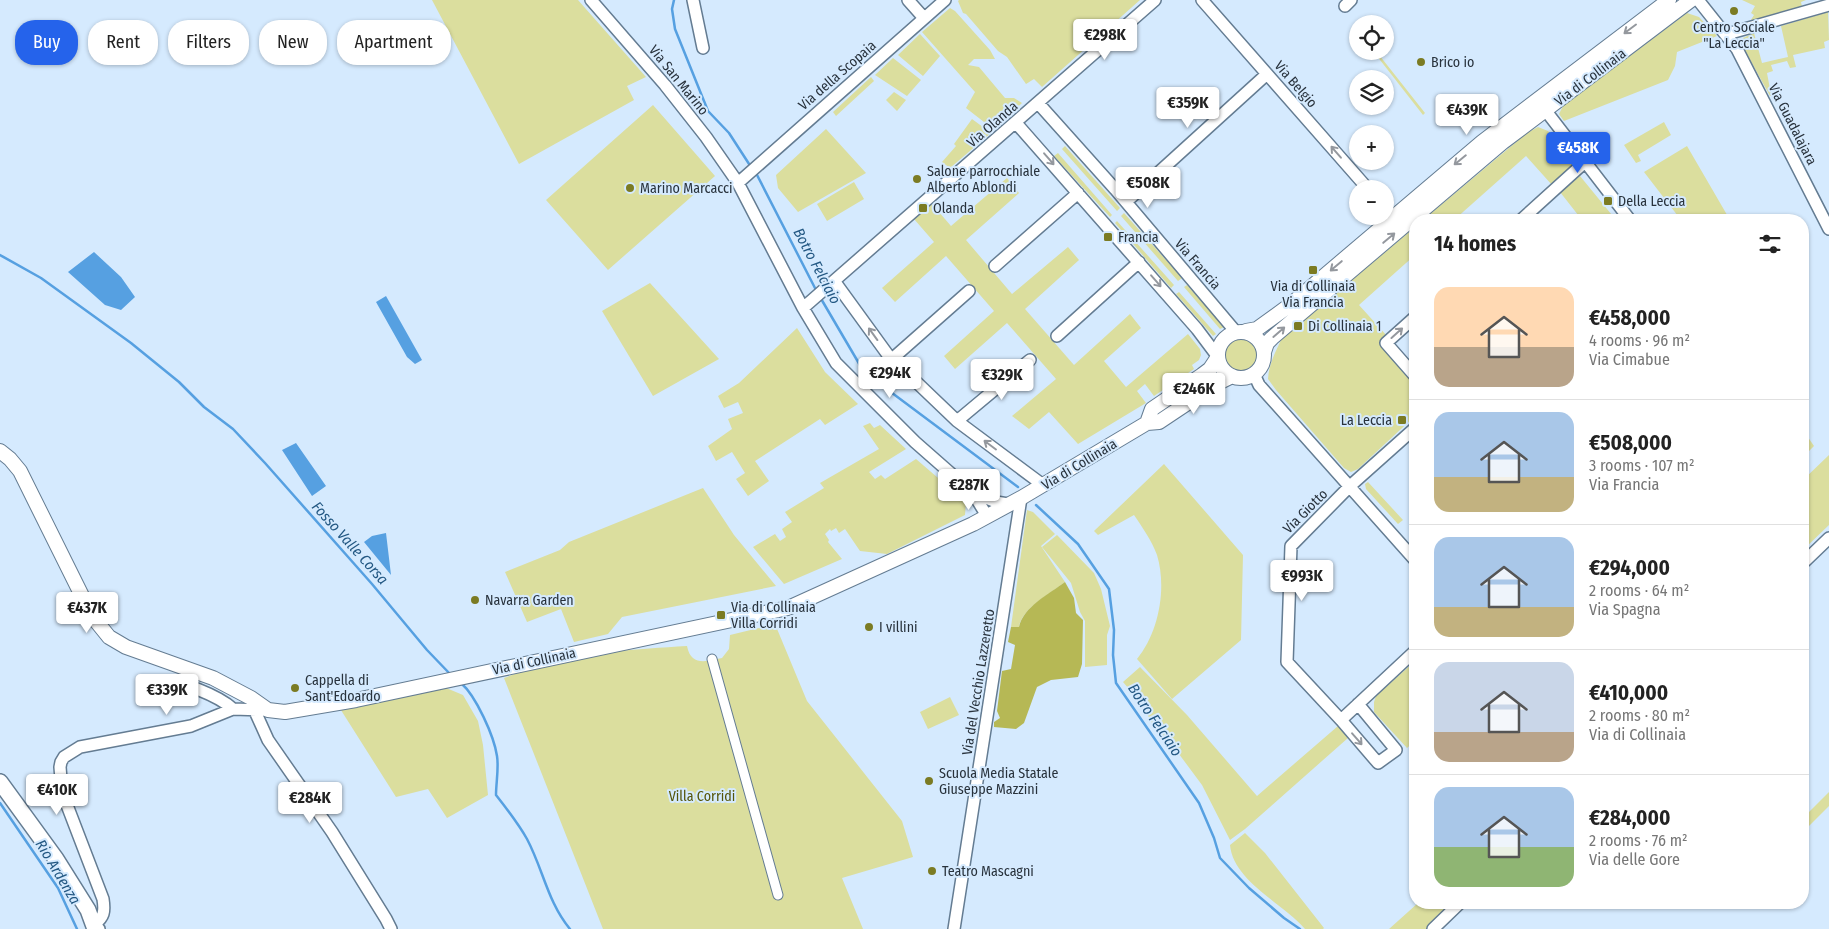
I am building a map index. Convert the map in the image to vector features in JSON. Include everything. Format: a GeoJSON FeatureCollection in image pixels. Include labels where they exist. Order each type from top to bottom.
{"type":"FeatureCollection","features":[{"type":"Feature","properties":{"kind":"main road"},"geometry":{"type":"LineString","coordinates":[[0,782],[56,859],[88,910],[96,928]]}},
{"type":"Feature","properties":{"kind":"street","name":"Via San Marino"},"geometry":{"type":"LineString","coordinates":[[591,0],[665,85],[738,182],[803,308],[836,363],[915,442],[973,493]]}},
{"type":"Feature","properties":{"kind":"street"},"geometry":{"type":"LineString","coordinates":[[694,0],[703,48]]}},
{"type":"Feature","properties":{"kind":"street"},"geometry":{"type":"LineString","coordinates":[[908,0],[924,18]]}},
{"type":"Feature","properties":{"kind":"street","name":"Via della Scopaia"},"geometry":{"type":"LineString","coordinates":[[738,182],[945,0]]}},
{"type":"Feature","properties":{"kind":"street","name":"Via Olanda"},"geometry":{"type":"LineString","coordinates":[[803,308],[834,283],[1154,0]]}},
{"type":"Feature","properties":{"kind":"street","name":"Via Belgio"},"geometry":{"type":"LineString","coordinates":[[1202,0],[1360,180]]}},
{"type":"Feature","properties":{"kind":"street","name":"Via di Collinaia"},"geometry":{"type":"LineString","coordinates":[[1394,209],[1669,0]]}},
{"type":"Feature","properties":{"kind":"street","name":"Via di Collinaia"},"geometry":{"type":"LineString","coordinates":[[1417,214],[1481,160],[1692,0]]}},
{"type":"Feature","properties":{"kind":"street","name":"Via Guadalajara"},"geometry":{"type":"LineString","coordinates":[[1698,0],[1727,34],[1737,49],[1829,229]]}},
{"type":"Feature","properties":{"kind":"street"},"geometry":{"type":"LineString","coordinates":[[1727,34],[1829,5]]}},
{"type":"Feature","properties":{"kind":"street"},"geometry":{"type":"LineString","coordinates":[[1126,202],[1267,74]]}},
{"type":"Feature","properties":{"kind":"street","name":"Via Francia"},"geometry":{"type":"LineString","coordinates":[[1038,103],[1241,332]]}},
{"type":"Feature","properties":{"kind":"street"},"geometry":{"type":"LineString","coordinates":[[1546,111],[1625,214]]}},
{"type":"Feature","properties":{"kind":"street"},"geometry":{"type":"LineString","coordinates":[[1016,123],[1198,329],[1218,357],[1223,369],[1232,376],[1246,377],[1254,374],[1262,364],[1264,352],[1258,338],[1241,332],[1225,339],[1221,345],[1218,357]]}},
{"type":"Feature","properties":{"kind":"street"},"geometry":{"type":"LineString","coordinates":[[1528,214],[1585,162]]}},
{"type":"Feature","properties":{"kind":"street"},"geometry":{"type":"LineString","coordinates":[[996,266],[1078,193]]}},
{"type":"Feature","properties":{"kind":"street","name":"Via di Collinaia"},"geometry":{"type":"LineString","coordinates":[[1264,352],[1267,343],[1272,338],[1409,221]]}},
{"type":"Feature","properties":{"kind":"street","name":"Via di Collinaia"},"geometry":{"type":"LineString","coordinates":[[1241,332],[1256,329],[1290,305],[1376,225]]}},
{"type":"Feature","properties":{"kind":"street"},"geometry":{"type":"LineString","coordinates":[[1057,336],[1139,262]]}},
{"type":"Feature","properties":{"kind":"street"},"geometry":{"type":"LineString","coordinates":[[834,283],[892,359],[957,421],[1043,485]]}},
{"type":"Feature","properties":{"kind":"street"},"geometry":{"type":"LineString","coordinates":[[892,359],[969,291]]}},
{"type":"Feature","properties":{"kind":"street"},"geometry":{"type":"LineString","coordinates":[[1409,323],[1386,344],[1409,369]]}},
{"type":"Feature","properties":{"kind":"street","name":"Via di Collinaia"},"geometry":{"type":"LineString","coordinates":[[1147,423],[1152,409],[1202,376],[1210,369],[1218,357]]}},
{"type":"Feature","properties":{"kind":"street"},"geometry":{"type":"LineString","coordinates":[[957,421],[1030,360]]}},
{"type":"Feature","properties":{"kind":"street"},"geometry":{"type":"LineString","coordinates":[[1254,374],[1259,385],[1409,553]]}},
{"type":"Feature","properties":{"kind":"street","name":"Via di Collinaia"},"geometry":{"type":"LineString","coordinates":[[96,928],[103,917],[105,908],[103,900],[62,792],[60,768],[64,757],[80,747],[191,726],[233,709],[285,712],[312,708],[788,608],[925,547],[987,516],[1147,423],[1159,422],[1216,384],[1232,376]]}},
{"type":"Feature","properties":{"kind":"street","name":"Via Giotto"},"geometry":{"type":"LineString","coordinates":[[1358,704],[1396,750],[1378,763],[1287,662],[1291,546],[1350,486],[1409,433]]}},
{"type":"Feature","properties":{"kind":"street"},"geometry":{"type":"LineString","coordinates":[[0,451],[20,471],[92,616],[109,636],[132,651],[213,678],[251,698],[268,710]]}},
{"type":"Feature","properties":{"kind":"street"},"geometry":{"type":"LineString","coordinates":[[973,493],[996,502],[1015,501]]}},
{"type":"Feature","properties":{"kind":"street"},"geometry":{"type":"LineString","coordinates":[[973,493],[987,516]]}},
{"type":"Feature","properties":{"kind":"street","name":"Via del Vecchio Lazzeretto"},"geometry":{"type":"LineString","coordinates":[[954,929],[1015,501]]}},
{"type":"Feature","properties":{"kind":"street"},"geometry":{"type":"LineString","coordinates":[[1809,557],[1829,538]]}},
{"type":"Feature","properties":{"kind":"street"},"geometry":{"type":"LineString","coordinates":[[1341,720],[1409,657]]}},
{"type":"Feature","properties":{"kind":"street"},"geometry":{"type":"LineString","coordinates":[[712,658],[778,896]]}},
{"type":"Feature","properties":{"kind":"street"},"geometry":{"type":"LineString","coordinates":[[161,684],[168,681],[180,684],[221,699],[233,709]]}},
{"type":"Feature","properties":{"kind":"street"},"geometry":{"type":"LineString","coordinates":[[254,709],[268,740],[332,832],[391,929]]}},
{"type":"Feature","properties":{"kind":"street"},"geometry":{"type":"LineString","coordinates":[[1434,929],[1453,909]]}},
{"type":"Feature","properties":{"kind":"green space"},"geometry":{"type":"Polygon","coordinates":[[[432,0],[578,0],[646,77],[627,86],[634,100],[519,164],[451,36],[451,20],[443,20],[432,0]]]}},
{"type":"Feature","properties":{"kind":"green space"},"geometry":{"type":"Polygon","coordinates":[[[959,0],[1140,0],[1042,87],[1034,79],[1026,84],[1007,57],[998,51],[966,14],[963,13],[959,0]]]}},
{"type":"Feature","properties":{"kind":"green space"},"geometry":{"type":"Polygon","coordinates":[[[1742,0],[1806,0],[1801,2],[1802,7],[1749,23],[1754,15],[1751,13],[1755,6],[1742,0]]]}},
{"type":"Feature","properties":{"kind":"green space"},"geometry":{"type":"Polygon","coordinates":[[[950,8],[955,11],[990,50],[995,59],[974,59],[968,65],[979,67],[1005,98],[1014,98],[1022,103],[993,129],[966,108],[975,92],[922,32],[950,8]]]}},
{"type":"Feature","properties":{"kind":"green space"},"geometry":{"type":"Polygon","coordinates":[[[1828,12],[1829,40],[1824,42],[1825,48],[1793,55],[1796,67],[1790,68],[1787,61],[1771,65],[1773,71],[1767,73],[1770,89],[1776,88],[1777,94],[1770,96],[1743,47],[1741,41],[1743,38],[1754,33],[1762,63],[1788,57],[1781,26],[1828,12]]]}},
{"type":"Feature","properties":{"kind":"green space"},"geometry":{"type":"Polygon","coordinates":[[[1687,13],[1699,17],[1717,36],[1677,52],[1675,66],[1668,80],[1564,121],[1559,114],[1563,106],[1687,13]]]}},
{"type":"Feature","properties":{"kind":"green space"},"geometry":{"type":"Polygon","coordinates":[[[920,34],[940,56],[923,76],[898,55],[920,34]]]}},
{"type":"Feature","properties":{"kind":"green space"},"geometry":{"type":"Polygon","coordinates":[[[893,58],[921,80],[907,96],[875,75],[893,58]]]}},
{"type":"Feature","properties":{"kind":"green space"},"geometry":{"type":"Polygon","coordinates":[[[1380,60],[1383,60],[1391,70],[1388,70],[1380,60]]]}},
{"type":"Feature","properties":{"kind":"green space"},"geometry":{"type":"Polygon","coordinates":[[[1394,74],[1425,113],[1423,115],[1394,78],[1394,74]]]}},
{"type":"Feature","properties":{"kind":"green space"},"geometry":{"type":"Polygon","coordinates":[[[871,77],[874,81],[836,116],[833,112],[871,77]]]}},
{"type":"Feature","properties":{"kind":"green space"},"geometry":{"type":"Polygon","coordinates":[[[894,92],[906,100],[897,111],[886,100],[894,92]]]}},
{"type":"Feature","properties":{"kind":"green space","name":"Marino Marcacci"},"geometry":{"type":"Polygon","coordinates":[[[653,105],[715,176],[608,270],[546,200],[653,105]]]}},
{"type":"Feature","properties":{"kind":"green space"},"geometry":{"type":"Polygon","coordinates":[[[972,119],[991,133],[950,168],[942,162],[956,146],[954,144],[972,119]]]}},
{"type":"Feature","properties":{"kind":"green space"},"geometry":{"type":"Polygon","coordinates":[[[1664,122],[1671,135],[1638,155],[1641,161],[1636,163],[1624,145],[1664,122]]]}},
{"type":"Feature","properties":{"kind":"green space"},"geometry":{"type":"Polygon","coordinates":[[[1538,127],[1548,131],[1574,166],[1552,185],[1526,156],[1461,214],[1430,214],[1527,133],[1538,127]]]}},
{"type":"Feature","properties":{"kind":"green space"},"geometry":{"type":"Polygon","coordinates":[[[826,129],[866,173],[798,212],[778,188],[776,175],[826,129]]]}},
{"type":"Feature","properties":{"kind":"green space"},"geometry":{"type":"Polygon","coordinates":[[[1065,146],[1120,208],[1117,211],[1062,149],[1065,146]]]}},
{"type":"Feature","properties":{"kind":"green space"},"geometry":{"type":"Polygon","coordinates":[[[1687,146],[1727,214],[1676,214],[1644,172],[1687,146]]]}},
{"type":"Feature","properties":{"kind":"green space"},"geometry":{"type":"Polygon","coordinates":[[[1058,153],[1112,215],[1110,217],[1054,156],[1058,153]]]}},
{"type":"Feature","properties":{"kind":"green space"},"geometry":{"type":"Polygon","coordinates":[[[1580,176],[1611,214],[1577,214],[1560,192],[1580,176]]]}},
{"type":"Feature","properties":{"kind":"green space"},"geometry":{"type":"Polygon","coordinates":[[[1007,178],[1019,193],[966,240],[1012,294],[1068,247],[1079,260],[1025,309],[1074,365],[1130,314],[1141,328],[1104,361],[1126,387],[1188,334],[1200,349],[1201,355],[1199,360],[1192,365],[1194,369],[1154,396],[1145,384],[1137,391],[1146,403],[1078,444],[1049,412],[1029,429],[1012,416],[1056,379],[1007,323],[955,369],[944,356],[994,311],[946,256],[895,302],[882,288],[934,242],[914,219],[932,204],[951,226],[1007,178]]]}},
{"type":"Feature","properties":{"kind":"green space"},"geometry":{"type":"Polygon","coordinates":[[[854,182],[864,199],[827,221],[817,204],[854,182]]]}},
{"type":"Feature","properties":{"kind":"green space"},"geometry":{"type":"Polygon","coordinates":[[[1124,213],[1182,278],[1178,281],[1121,216],[1124,213]]]}},
{"type":"Feature","properties":{"kind":"green space"},"geometry":{"type":"Polygon","coordinates":[[[1117,221],[1174,285],[1171,288],[1115,223],[1117,221]]]}},
{"type":"Feature","properties":{"kind":"green space"},"geometry":{"type":"Polygon","coordinates":[[[1409,232],[1409,260],[1359,305],[1387,336],[1380,344],[1409,376],[1409,422],[1358,469],[1351,472],[1344,468],[1268,379],[1273,359],[1281,340],[1409,232]]]}},
{"type":"Feature","properties":{"kind":"green space"},"geometry":{"type":"Polygon","coordinates":[[[650,283],[719,359],[653,396],[602,311],[650,283]]]}},
{"type":"Feature","properties":{"kind":"green space"},"geometry":{"type":"Polygon","coordinates":[[[1187,285],[1224,327],[1220,329],[1184,287],[1187,285]]]}},
{"type":"Feature","properties":{"kind":"green space"},"geometry":{"type":"Polygon","coordinates":[[[1179,292],[1216,334],[1213,336],[1176,294],[1179,292]]]}},
{"type":"Feature","properties":{"kind":"green space"},"geometry":{"type":"Polygon","coordinates":[[[797,328],[825,372],[858,404],[825,425],[820,419],[755,461],[769,481],[748,496],[736,479],[745,473],[732,452],[716,461],[708,446],[732,429],[728,419],[743,413],[738,402],[724,408],[718,396],[739,383],[797,328]]]}},
{"type":"Feature","properties":{"kind":"green space"},"geometry":{"type":"Polygon","coordinates":[[[1241,338],[1253,343],[1258,355],[1253,367],[1241,372],[1229,367],[1224,355],[1229,343],[1241,338]]]}},
{"type":"Feature","properties":{"kind":"green space"},"geometry":{"type":"Polygon","coordinates":[[[870,423],[874,428],[880,425],[906,449],[869,472],[875,479],[881,475],[885,479],[916,459],[966,502],[965,515],[887,554],[860,551],[845,529],[839,533],[836,528],[831,531],[830,529],[825,534],[829,540],[828,542],[842,559],[784,584],[753,547],[775,534],[780,541],[786,537],[782,529],[792,522],[785,512],[824,488],[820,483],[879,449],[863,426],[870,423]]]}},
{"type":"Feature","properties":{"kind":"green space"},"geometry":{"type":"Polygon","coordinates":[[[1809,439],[1814,446],[1809,451],[1809,439]]]}},
{"type":"Feature","properties":{"kind":"green space"},"geometry":{"type":"Polygon","coordinates":[[[1829,455],[1829,525],[1809,544],[1809,474],[1829,455]]]}},
{"type":"Feature","properties":{"kind":"green space"},"geometry":{"type":"Polygon","coordinates":[[[1164,464],[1243,555],[1241,640],[1172,699],[1137,659],[1151,636],[1159,609],[1161,581],[1155,550],[1134,515],[1098,535],[1094,531],[1164,464]]]}},
{"type":"Feature","properties":{"kind":"green space"},"geometry":{"type":"Polygon","coordinates":[[[1368,482],[1403,520],[1398,524],[1366,489],[1365,484],[1368,482]]]}},
{"type":"Feature","properties":{"kind":"green space"},"geometry":{"type":"Polygon","coordinates":[[[703,488],[734,535],[776,586],[622,617],[608,634],[574,642],[561,609],[527,622],[505,572],[560,550],[569,542],[703,488]]]}},
{"type":"Feature","properties":{"kind":"green space"},"geometry":{"type":"Polygon","coordinates":[[[1027,510],[1033,512],[1055,534],[1041,546],[1065,582],[1031,608],[1021,620],[1019,627],[1011,627],[1027,510]]]}},
{"type":"Feature","properties":{"kind":"green space"},"geometry":{"type":"Polygon","coordinates":[[[1057,535],[1094,573],[1101,589],[1110,626],[1107,635],[1107,665],[1085,667],[1085,621],[1080,612],[1071,583],[1042,547],[1057,535]]]}},
{"type":"Feature","properties":{"kind":"green space","name":"Villa Corridi"},"geometry":{"type":"Polygon","coordinates":[[[775,624],[807,701],[902,821],[913,857],[842,878],[863,929],[603,929],[504,678],[533,667],[573,657],[630,650],[687,646],[689,653],[696,660],[722,658],[729,649],[730,635],[775,624]]]}},
{"type":"Feature","properties":{"kind":"green space"},"geometry":{"type":"Polygon","coordinates":[[[1409,666],[1409,746],[1407,748],[1374,712],[1376,696],[1409,666]]]}},
{"type":"Feature","properties":{"kind":"green space"},"geometry":{"type":"Polygon","coordinates":[[[1140,667],[1187,715],[1257,796],[1338,726],[1348,738],[1230,840],[1202,785],[1176,750],[1156,731],[1142,704],[1123,682],[1140,667]]]}},
{"type":"Feature","properties":{"kind":"green space"},"geometry":{"type":"Polygon","coordinates":[[[439,685],[463,695],[478,721],[483,745],[488,795],[447,818],[428,789],[396,797],[339,707],[439,685]]]}},
{"type":"Feature","properties":{"kind":"green space"},"geometry":{"type":"Polygon","coordinates":[[[950,697],[959,715],[928,729],[920,712],[950,697]]]}},
{"type":"Feature","properties":{"kind":"green space"},"geometry":{"type":"Polygon","coordinates":[[[1829,792],[1829,806],[1809,826],[1809,812],[1829,792]]]}},
{"type":"Feature","properties":{"kind":"green space"},"geometry":{"type":"Polygon","coordinates":[[[1245,833],[1265,853],[1323,929],[1305,929],[1240,870],[1233,858],[1230,845],[1245,833]]]}},
{"type":"Feature","properties":{"kind":"green space"},"geometry":{"type":"Polygon","coordinates":[[[1411,909],[1447,909],[1426,929],[1389,929],[1411,909]]]}},
{"type":"Feature","properties":{"kind":"shaded area"},"geometry":{"type":"Polygon","coordinates":[[[1065,582],[1074,598],[1076,613],[1083,620],[1082,664],[1078,677],[1051,680],[1037,687],[1024,723],[1016,729],[994,727],[994,722],[1000,718],[997,711],[1002,671],[1011,669],[1015,645],[1008,642],[1011,627],[1019,627],[1021,620],[1031,607],[1065,582]]]}},
{"type":"Feature","properties":{"kind":"water"},"geometry":{"type":"Polygon","coordinates":[[[94,252],[121,277],[135,297],[121,310],[105,305],[68,272],[94,252]]]}},
{"type":"Feature","properties":{"kind":"water"},"geometry":{"type":"Polygon","coordinates":[[[386,296],[422,360],[415,364],[407,357],[376,302],[386,296]]]}},
{"type":"Feature","properties":{"kind":"water"},"geometry":{"type":"Polygon","coordinates":[[[296,443],[326,486],[312,496],[282,450],[296,443]]]}},
{"type":"Feature","properties":{"kind":"water"},"geometry":{"type":"Polygon","coordinates":[[[386,533],[391,575],[364,542],[372,536],[386,533]]]}},
{"type":"Feature","properties":{"kind":"waterway","name":"Botro Felciaio"},"geometry":{"type":"LineString","coordinates":[[674,0],[672,9],[675,29],[708,111],[729,133],[751,167]]}},
{"type":"Feature","properties":{"kind":"waterway","name":"Botro Felciaio"},"geometry":{"type":"LineString","coordinates":[[756,173],[816,290]]}},
{"type":"Feature","properties":{"kind":"waterway","name":"Fosso Valle Corsa"},"geometry":{"type":"LineString","coordinates":[[0,255],[41,278],[131,343],[179,382],[204,407],[233,429],[451,675]]}},
{"type":"Feature","properties":{"kind":"waterway","name":"Botro Felciaio"},"geometry":{"type":"LineString","coordinates":[[820,297],[864,372],[1018,487]]}},
{"type":"Feature","properties":{"kind":"waterway","name":"Botro Felciaio"},"geometry":{"type":"LineString","coordinates":[[1036,505],[1078,544],[1109,589],[1114,630],[1113,655],[1116,683],[1199,803],[1214,838],[1220,858],[1249,888],[1300,929]]}},
{"type":"Feature","properties":{"kind":"waterway","name":"Fosso Valle Corsa"},"geometry":{"type":"LineString","coordinates":[[461,683],[473,697],[484,717],[492,738],[498,761],[496,795],[527,839],[556,908],[570,929]]}},
{"type":"Feature","properties":{"kind":"waterway","name":"Rio Ardenza"},"geometry":{"type":"LineString","coordinates":[[0,803],[58,888],[77,929]]}},
{"type":"Feature","properties":{"kind":"place","name":"Centro Sociale \"La Leccia\""},"geometry":{"type":"Point","coordinates":[1734,11]}},
{"type":"Feature","properties":{"kind":"place","name":"Brico io"},"geometry":{"type":"Point","coordinates":[1421,62]}},
{"type":"Feature","properties":{"kind":"place","name":"Salone parrocchiale Alberto Ablondi"},"geometry":{"type":"Point","coordinates":[917,179]}},
{"type":"Feature","properties":{"kind":"place","name":"Marino Marcacci"},"geometry":{"type":"Point","coordinates":[630,188]}},
{"type":"Feature","properties":{"kind":"place","name":"Della Leccia"},"geometry":{"type":"Point","coordinates":[1608,201]}},
{"type":"Feature","properties":{"kind":"place","name":"Olanda"},"geometry":{"type":"Point","coordinates":[923,208]}},
{"type":"Feature","properties":{"kind":"place","name":"Francia"},"geometry":{"type":"Point","coordinates":[1108,237]}},
{"type":"Feature","properties":{"kind":"place","name":"Via di Collinaia Via Francia"},"geometry":{"type":"Point","coordinates":[1313,270]}},
{"type":"Feature","properties":{"kind":"place","name":"Di Collinaia 1"},"geometry":{"type":"Point","coordinates":[1298,326]}},
{"type":"Feature","properties":{"kind":"place","name":"La Leccia"},"geometry":{"type":"Point","coordinates":[1402,420]}},
{"type":"Feature","properties":{"kind":"place","name":"Navarra Garden"},"geometry":{"type":"Point","coordinates":[475,600]}},
{"type":"Feature","properties":{"kind":"place","name":"Via di Collinaia Villa Corridi"},"geometry":{"type":"Point","coordinates":[721,615]}},
{"type":"Feature","properties":{"kind":"place","name":"I villini"},"geometry":{"type":"Point","coordinates":[869,627]}},
{"type":"Feature","properties":{"kind":"place","name":"Cappella di Sant'Edoardo"},"geometry":{"type":"Point","coordinates":[295,688]}},
{"type":"Feature","properties":{"kind":"place","name":"Scuola Media Statale Giuseppe Mazzini"},"geometry":{"type":"Point","coordinates":[929,781]}},
{"type":"Feature","properties":{"kind":"place","name":"Teatro Mascagni"},"geometry":{"type":"Point","coordinates":[932,871]}}]}
